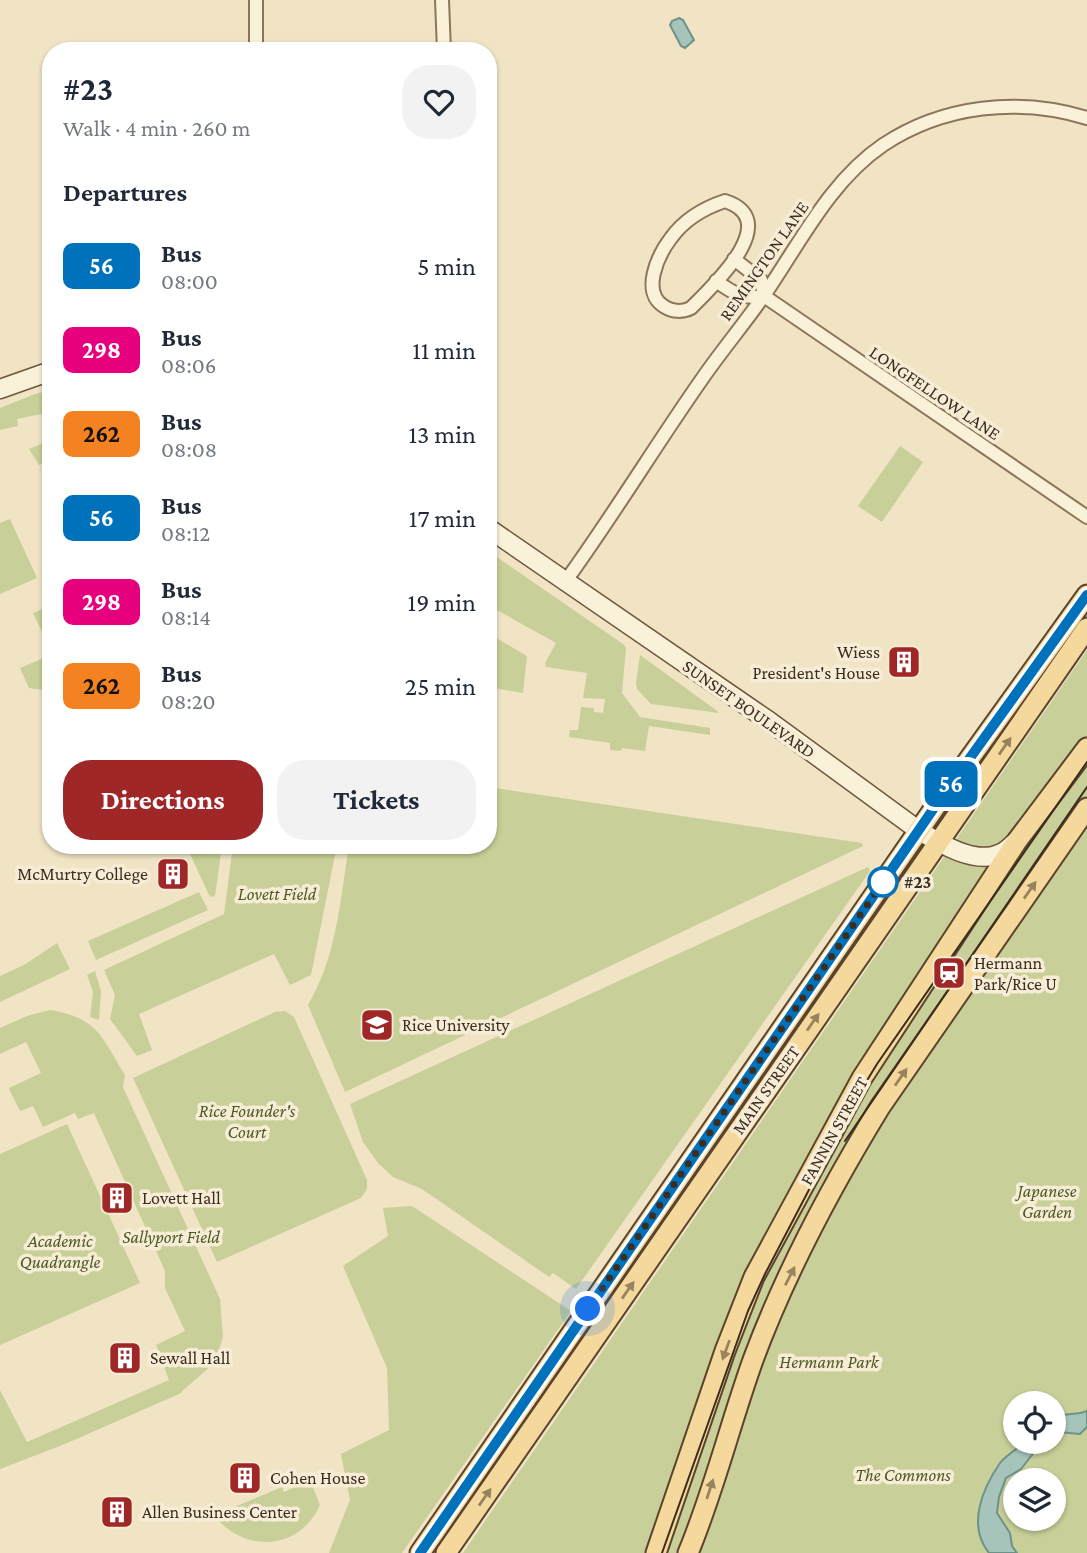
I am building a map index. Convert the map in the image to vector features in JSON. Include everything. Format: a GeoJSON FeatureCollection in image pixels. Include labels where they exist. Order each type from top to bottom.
{"type":"FeatureCollection","features":[{"type":"Feature","properties":{"kind":"main road"},"geometry":{"type":"LineString","coordinates":[[0,389],[42,374]]}},
{"type":"Feature","properties":{"kind":"main road","name":"SUNSET BOULEVARD"},"geometry":{"type":"LineString","coordinates":[[497,534],[769,721],[918,831],[937,842],[982,857],[999,855],[1017,841]]}},
{"type":"Feature","properties":{"kind":"main road","name":"MAIN STREET"},"geometry":{"type":"LineString","coordinates":[[420,1553],[918,831],[1087,594]]}},
{"type":"Feature","properties":{"kind":"main road","name":"MAIN STREET"},"geometry":{"type":"LineString","coordinates":[[446,1553],[1087,628]]}},
{"type":"Feature","properties":{"kind":"main road","name":"FANNIN STREET"},"geometry":{"type":"LineString","coordinates":[[656,1553],[725,1351],[754,1277],[862,1079],[1017,841],[1087,748]]}},
{"type":"Feature","properties":{"kind":"main road","name":"FANNIN STREET"},"geometry":{"type":"LineString","coordinates":[[688,1553],[753,1359],[782,1290],[850,1157],[880,1107],[1087,808]]}},
{"type":"Feature","properties":{"kind":"street"},"geometry":{"type":"LineString","coordinates":[[256,0],[256,42]]}},
{"type":"Feature","properties":{"kind":"street"},"geometry":{"type":"LineString","coordinates":[[442,0],[444,42]]}},
{"type":"Feature","properties":{"kind":"street","name":"REMINGTON LANE"},"geometry":{"type":"LineString","coordinates":[[565,582],[702,379],[764,296],[823,207],[860,163],[884,145],[917,127],[942,118],[992,107],[1030,107],[1067,112],[1087,118]]}},
{"type":"Feature","properties":{"kind":"street"},"geometry":{"type":"LineString","coordinates":[[725,201],[738,205],[745,212],[749,230],[734,259],[716,282],[691,309],[683,312],[668,309],[657,302],[652,288],[655,269],[671,238],[683,224],[697,214],[725,201]]}},
{"type":"Feature","properties":{"kind":"street"},"geometry":{"type":"LineString","coordinates":[[716,282],[735,295],[751,299],[764,296],[761,280],[734,259]]}},
{"type":"Feature","properties":{"kind":"street","name":"LONGFELLOW LANE"},"geometry":{"type":"LineString","coordinates":[[764,296],[1087,517]]}},
{"type":"Feature","properties":{"kind":"green space"},"geometry":{"type":"Polygon","coordinates":[[[42,392],[42,414],[17,419],[18,426],[0,430],[0,408],[42,392]]]}},
{"type":"Feature","properties":{"kind":"green space"},"geometry":{"type":"Polygon","coordinates":[[[42,444],[42,464],[39,465],[29,449],[42,444]]]}},
{"type":"Feature","properties":{"kind":"green space"},"geometry":{"type":"Polygon","coordinates":[[[900,446],[923,462],[882,522],[858,506],[900,446]]]}},
{"type":"Feature","properties":{"kind":"green space"},"geometry":{"type":"Polygon","coordinates":[[[10,519],[37,578],[0,594],[0,523],[10,519]]]}},
{"type":"Feature","properties":{"kind":"green space"},"geometry":{"type":"Polygon","coordinates":[[[497,557],[623,644],[626,648],[622,693],[640,717],[710,728],[710,735],[649,726],[645,751],[622,748],[621,751],[610,750],[610,743],[569,737],[570,730],[578,730],[581,707],[594,708],[594,712],[603,713],[605,699],[583,698],[587,673],[546,667],[545,663],[556,643],[497,610],[497,557]]]}},
{"type":"Feature","properties":{"kind":"green space"},"geometry":{"type":"Polygon","coordinates":[[[42,609],[42,632],[33,613],[42,609]]]}},
{"type":"Feature","properties":{"kind":"green space"},"geometry":{"type":"Polygon","coordinates":[[[497,638],[527,656],[523,693],[497,689],[497,638]]]}},
{"type":"Feature","properties":{"kind":"green space","name":"Hermann Park"},"geometry":{"type":"Polygon","coordinates":[[[1087,650],[1087,1553],[463,1553],[1087,650]]]}},
{"type":"Feature","properties":{"kind":"green space"},"geometry":{"type":"Polygon","coordinates":[[[640,655],[719,713],[651,704],[637,689],[640,655]]]}},
{"type":"Feature","properties":{"kind":"green space"},"geometry":{"type":"Polygon","coordinates":[[[42,659],[42,690],[29,688],[20,668],[42,659]]]}},
{"type":"Feature","properties":{"kind":"green space"},"geometry":{"type":"Polygon","coordinates":[[[497,788],[862,843],[863,846],[345,1092],[308,1005],[325,967],[340,907],[348,854],[497,854],[497,788]]]}},
{"type":"Feature","properties":{"kind":"green space"},"geometry":{"type":"Polygon","coordinates":[[[190,854],[221,854],[215,896],[209,895],[190,854]]]}},
{"type":"Feature","properties":{"kind":"green space","name":"Lovett Field"},"geometry":{"type":"Polygon","coordinates":[[[232,854],[335,854],[311,975],[290,985],[274,954],[139,1014],[152,1050],[137,1056],[110,1019],[115,995],[104,970],[224,914],[232,854]]]}},
{"type":"Feature","properties":{"kind":"green space"},"geometry":{"type":"Polygon","coordinates":[[[868,867],[870,871],[576,1289],[553,1273],[549,1277],[422,1189],[393,1177],[378,1163],[363,1142],[350,1104],[868,867]]]}},
{"type":"Feature","properties":{"kind":"green space"},"geometry":{"type":"Polygon","coordinates":[[[199,892],[208,910],[96,960],[88,941],[199,892]]]}},
{"type":"Feature","properties":{"kind":"green space"},"geometry":{"type":"Polygon","coordinates":[[[57,943],[70,969],[0,1002],[0,976],[24,965],[57,943]]]}},
{"type":"Feature","properties":{"kind":"green space"},"geometry":{"type":"Polygon","coordinates":[[[95,971],[101,991],[99,1020],[90,1017],[93,992],[87,975],[95,971]]]}},
{"type":"Feature","properties":{"kind":"green space","name":"Sallyport Field"},"geometry":{"type":"Polygon","coordinates":[[[50,1010],[66,1013],[88,1024],[103,1039],[125,1075],[123,1087],[220,1299],[223,1337],[212,1365],[179,1394],[0,1469],[0,1390],[27,1442],[169,1380],[156,1345],[185,1331],[165,1288],[165,1271],[94,1113],[78,1119],[75,1113],[43,1127],[33,1106],[20,1111],[10,1091],[9,1088],[41,1073],[26,1042],[0,1054],[0,1028],[27,1016],[50,1010]]]}},
{"type":"Feature","properties":{"kind":"green space","name":"Rice Founder's Court"},"geometry":{"type":"Polygon","coordinates":[[[285,1011],[294,1017],[367,1180],[367,1189],[361,1198],[217,1262],[133,1078],[275,1012],[285,1011]]]}},
{"type":"Feature","properties":{"kind":"green space","name":"Academic Quadrangle"},"geometry":{"type":"Polygon","coordinates":[[[67,1124],[140,1283],[0,1345],[0,1154],[67,1124]]]}},
{"type":"Feature","properties":{"kind":"green space"},"geometry":{"type":"Polygon","coordinates":[[[412,1206],[571,1311],[402,1553],[329,1553],[350,1500],[341,1454],[389,1430],[387,1368],[343,1266],[388,1236],[383,1208],[412,1206]]]}},
{"type":"Feature","properties":{"kind":"green space"},"geometry":{"type":"Polygon","coordinates":[[[310,1480],[320,1505],[310,1521],[298,1532],[284,1539],[268,1542],[237,1535],[212,1512],[220,1509],[227,1523],[234,1515],[232,1508],[282,1487],[284,1492],[310,1480]]]}},
{"type":"Feature","properties":{"kind":"water"},"geometry":{"type":"Polygon","coordinates":[[[679,18],[683,20],[694,40],[685,48],[681,46],[670,25],[679,18]]]}},
{"type":"Feature","properties":{"kind":"water"},"geometry":{"type":"Polygon","coordinates":[[[1087,1411],[1087,1427],[1080,1434],[1066,1433],[1066,1415],[1087,1411]]]}},
{"type":"Feature","properties":{"kind":"water"},"geometry":{"type":"Polygon","coordinates":[[[1009,1454],[1033,1454],[1022,1468],[1003,1468],[1003,1486],[997,1513],[1003,1522],[1003,1531],[1010,1533],[1012,1546],[1017,1553],[989,1553],[979,1531],[978,1520],[983,1496],[1000,1463],[1009,1454]]]}},
{"type":"Feature","properties":{"kind":"tram line"},"geometry":{"type":"LineString","coordinates":[[662,1553],[748,1311],[860,1092],[1087,762]]}},
{"type":"Feature","properties":{"kind":"tram line"},"geometry":{"type":"LineString","coordinates":[[845,1141],[1087,787]]}},
{"type":"Feature","properties":{"kind":"bus line","name":"56"},"geometry":{"type":"LineString","coordinates":[[420,1553],[934,808],[1087,595]]}},
{"type":"Feature","properties":{"kind":"place","name":"Wiess President's House"},"geometry":{"type":"Point","coordinates":[904,662]}},
{"type":"Feature","properties":{"kind":"place","name":"McMurtry College"},"geometry":{"type":"Point","coordinates":[173,874]}},
{"type":"Feature","properties":{"kind":"place","name":"#23"},"geometry":{"type":"Point","coordinates":[883,882]}},
{"type":"Feature","properties":{"kind":"place","name":"Hermann Park/Rice U"},"geometry":{"type":"Point","coordinates":[949,973]}},
{"type":"Feature","properties":{"kind":"place","name":"Rice University"},"geometry":{"type":"Point","coordinates":[377,1025]}},
{"type":"Feature","properties":{"kind":"place","name":"Lovett Hall"},"geometry":{"type":"Point","coordinates":[117,1198]}},
{"type":"Feature","properties":{"kind":"place","name":"Sewall Hall"},"geometry":{"type":"Point","coordinates":[125,1358]}},
{"type":"Feature","properties":{"kind":"place","name":"Cohen House"},"geometry":{"type":"Point","coordinates":[245,1478]}},
{"type":"Feature","properties":{"kind":"place","name":"Allen Business Center"},"geometry":{"type":"Point","coordinates":[117,1512]}},
{"type":"Feature","properties":{"kind":"route"},"geometry":{"type":"LineString","coordinates":[[588,1309],[883,882]]}},
{"type":"Feature","properties":{"kind":"park label","name":"Japanese Garden"},"geometry":{"type":"Point","coordinates":[1047,1201]}},
{"type":"Feature","properties":{"kind":"park label","name":"The Commons"},"geometry":{"type":"Point","coordinates":[903,1475]}}]}
